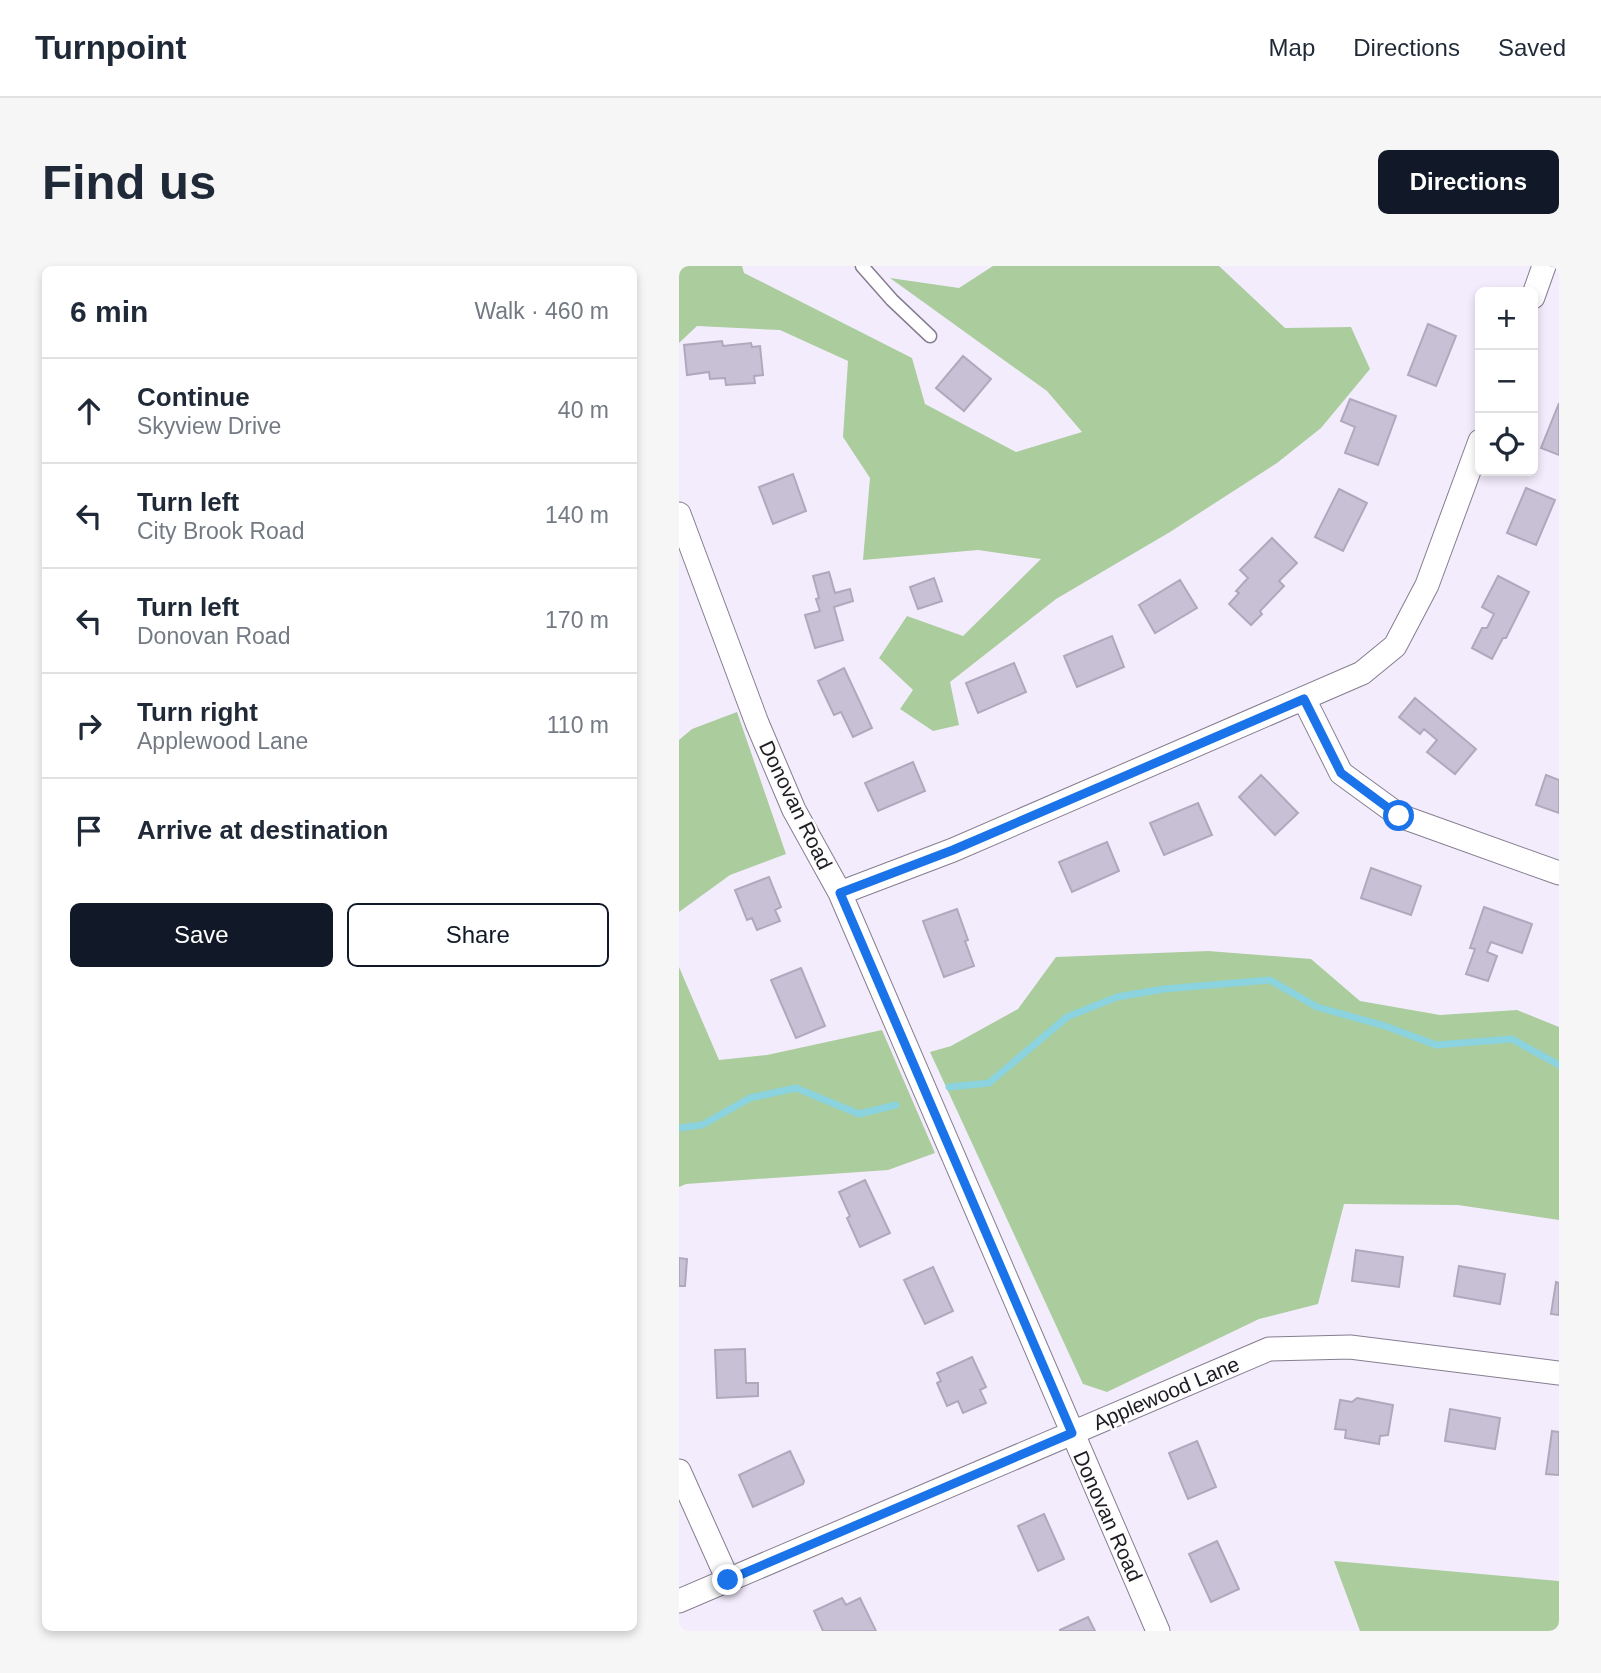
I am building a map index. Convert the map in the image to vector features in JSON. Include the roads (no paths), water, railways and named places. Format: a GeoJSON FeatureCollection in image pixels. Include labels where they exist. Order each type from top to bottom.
{"type":"FeatureCollection","features":[{"type":"Feature","properties":{"kind":"street"},"geometry":{"type":"LineString","coordinates":[[1537,287],[1544,266]]}},
{"type":"Feature","properties":{"kind":"street"},"geometry":{"type":"LineString","coordinates":[[840,893],[953,850],[1362,673],[1395,646],[1427,585],[1475,455]]}},
{"type":"Feature","properties":{"kind":"street","name":"Donovan Road"},"geometry":{"type":"LineString","coordinates":[[679,514],[757,723],[794,810],[840,893],[1158,1631]]}},
{"type":"Feature","properties":{"kind":"street"},"geometry":{"type":"LineString","coordinates":[[1304,699],[1341,773],[1399,816],[1559,873]]}},
{"type":"Feature","properties":{"kind":"street","name":"Applewood Lane"},"geometry":{"type":"LineString","coordinates":[[679,1601],[1269,1349],[1350,1347],[1559,1373]]}},
{"type":"Feature","properties":{"kind":"street"},"geometry":{"type":"LineString","coordinates":[[679,1471],[728,1580]]}},
{"type":"Feature","properties":{"kind":"lane"},"geometry":{"type":"LineString","coordinates":[[862,266],[930,336]]}},
{"type":"Feature","properties":{"kind":"waterway"},"geometry":{"type":"LineString","coordinates":[[949,1087],[989,1083],[1067,1017],[1117,997],[1164,989],[1270,980],[1317,1007],[1385,1026],[1436,1045],[1512,1039],[1559,1065]]}},
{"type":"Feature","properties":{"kind":"waterway"},"geometry":{"type":"LineString","coordinates":[[679,1128],[702,1125],[750,1098],[796,1088],[859,1114],[896,1105]]}}]}
